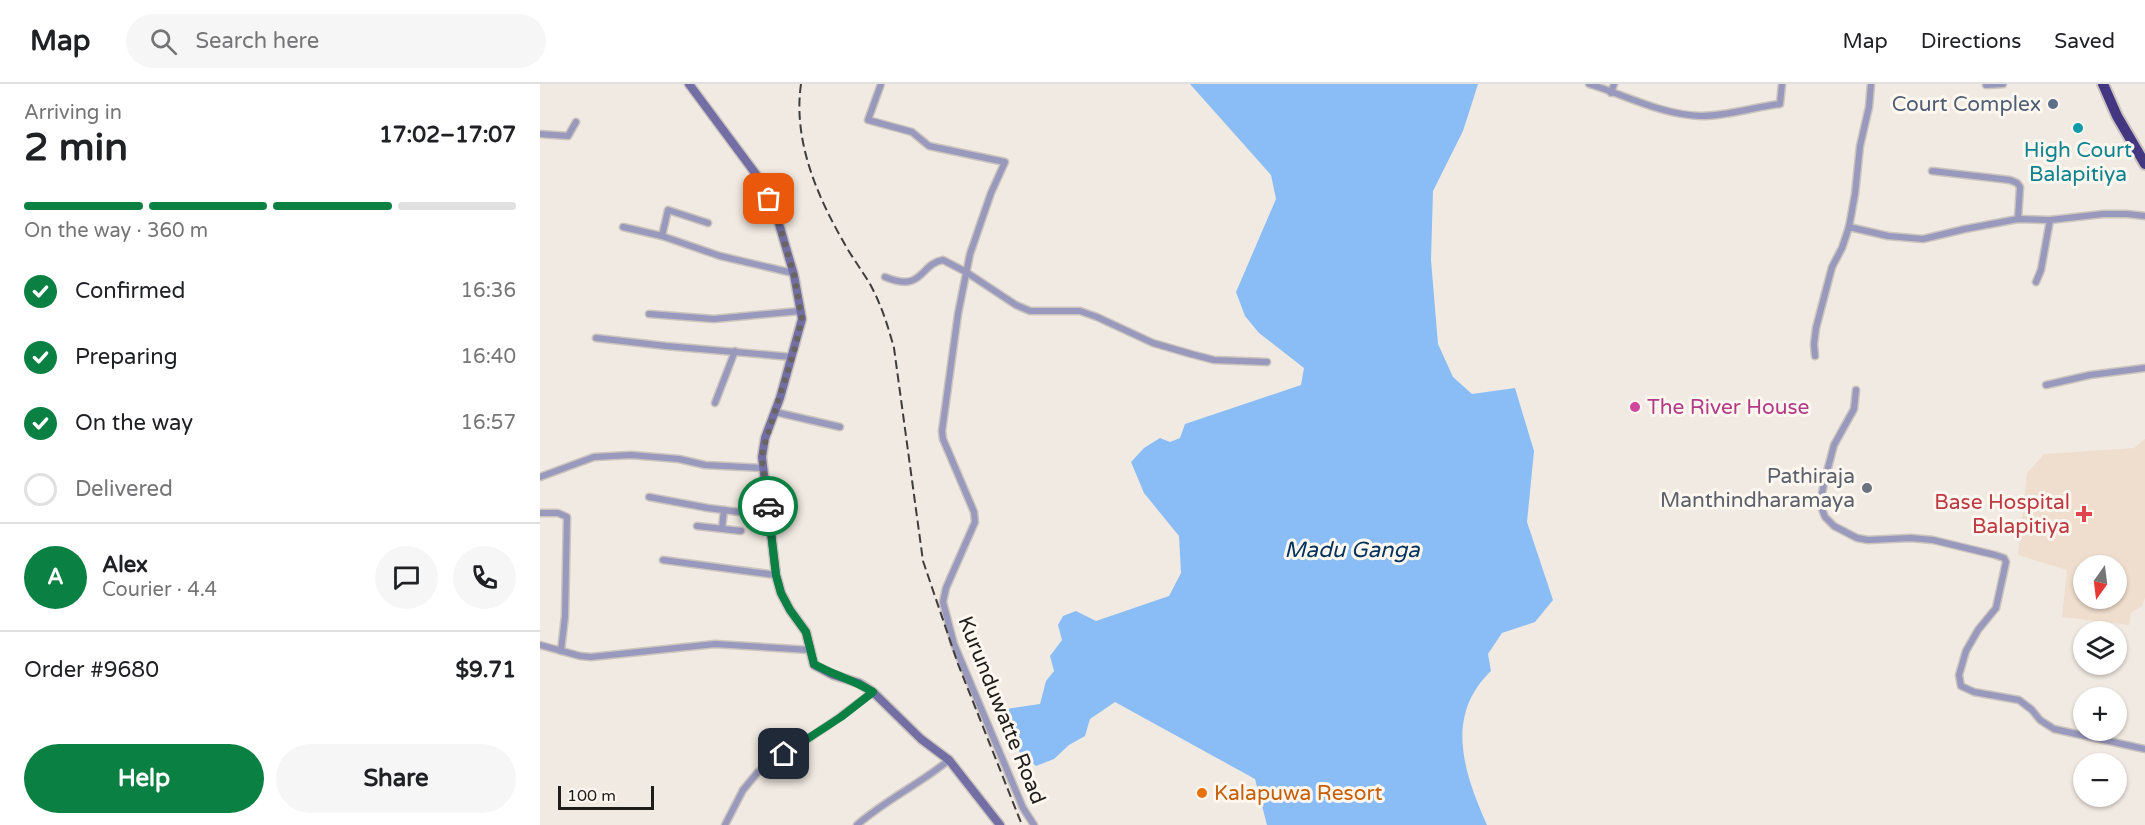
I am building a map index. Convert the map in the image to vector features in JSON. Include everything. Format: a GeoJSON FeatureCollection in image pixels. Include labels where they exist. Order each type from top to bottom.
{"type":"FeatureCollection","features":[{"type":"Feature","properties":{"kind":"highway"},"geometry":{"type":"LineString","coordinates":[[2103,84],[2117,116],[2145,164]]}},
{"type":"Feature","properties":{"kind":"street"},"geometry":{"type":"LineString","coordinates":[[689,84],[761,181],[777,217],[793,273],[802,319],[763,449],[763,468],[776,575],[781,593],[806,632],[814,664],[833,675],[859,683],[873,692],[921,739],[949,760],[1000,825]]}},
{"type":"Feature","properties":{"kind":"street","name":"Kurunduwatte Road"},"geometry":{"type":"LineString","coordinates":[[881,84],[868,120],[912,132],[929,146],[1005,162],[982,216],[970,254],[942,431],[943,439],[974,512],[975,522],[946,588],[943,602],[954,644],[1023,808],[1034,825]]}},
{"type":"Feature","properties":{"kind":"street"},"geometry":{"type":"LineString","coordinates":[[1589,84],[1678,114],[1702,116],[1780,104],[1782,84]]}},
{"type":"Feature","properties":{"kind":"street"},"geometry":{"type":"LineString","coordinates":[[1611,93],[1614,84]]}},
{"type":"Feature","properties":{"kind":"street"},"geometry":{"type":"LineString","coordinates":[[1815,356],[1816,328],[1832,267],[1849,227],[1856,194],[1857,161],[1869,107],[1871,84]]}},
{"type":"Feature","properties":{"kind":"street"},"geometry":{"type":"LineString","coordinates":[[1986,86],[2003,84]]}},
{"type":"Feature","properties":{"kind":"street"},"geometry":{"type":"LineString","coordinates":[[540,134],[568,136],[576,122]]}},
{"type":"Feature","properties":{"kind":"street"},"geometry":{"type":"LineString","coordinates":[[1932,171],[2010,180],[2017,183],[2020,187],[2018,219]]}},
{"type":"Feature","properties":{"kind":"street"},"geometry":{"type":"LineString","coordinates":[[662,236],[668,210],[708,223]]}},
{"type":"Feature","properties":{"kind":"street"},"geometry":{"type":"LineString","coordinates":[[1849,227],[1888,236],[1923,239],[2018,219],[2050,220],[2127,213],[2145,216]]}},
{"type":"Feature","properties":{"kind":"street"},"geometry":{"type":"LineString","coordinates":[[2036,282],[2041,270],[2050,220]]}},
{"type":"Feature","properties":{"kind":"street"},"geometry":{"type":"LineString","coordinates":[[623,227],[662,236],[720,256],[793,273]]}},
{"type":"Feature","properties":{"kind":"street"},"geometry":{"type":"LineString","coordinates":[[885,277],[900,283],[923,275],[940,260],[950,262],[1016,305],[1030,311],[1080,311],[1152,343],[1202,357],[1214,360],[1267,362]]}},
{"type":"Feature","properties":{"kind":"street"},"geometry":{"type":"LineString","coordinates":[[649,314],[714,319],[800,311]]}},
{"type":"Feature","properties":{"kind":"street"},"geometry":{"type":"LineString","coordinates":[[596,338],[792,357]]}},
{"type":"Feature","properties":{"kind":"street"},"geometry":{"type":"LineString","coordinates":[[715,403],[735,351]]}},
{"type":"Feature","properties":{"kind":"street"},"geometry":{"type":"LineString","coordinates":[[2046,385],[2090,375],[2145,368]]}},
{"type":"Feature","properties":{"kind":"street"},"geometry":{"type":"LineString","coordinates":[[1856,390],[1854,410],[1834,445],[1824,483],[1820,504],[1825,517],[1834,526],[1857,538],[1933,540],[1995,555],[2004,558],[2006,562],[1996,608],[1978,630],[1966,651],[1959,675],[1961,687],[1974,692],[2019,700],[2040,720],[2054,729],[2145,749]]}},
{"type":"Feature","properties":{"kind":"street"},"geometry":{"type":"LineString","coordinates":[[775,412],[840,427]]}},
{"type":"Feature","properties":{"kind":"street"},"geometry":{"type":"LineString","coordinates":[[540,477],[594,457],[630,455],[679,459],[705,465],[763,468]]}},
{"type":"Feature","properties":{"kind":"street"},"geometry":{"type":"LineString","coordinates":[[649,496],[770,516]]}},
{"type":"Feature","properties":{"kind":"street"},"geometry":{"type":"LineString","coordinates":[[722,528],[724,510]]}},
{"type":"Feature","properties":{"kind":"street"},"geometry":{"type":"LineString","coordinates":[[540,513],[558,513],[567,517],[565,616],[561,651]]}},
{"type":"Feature","properties":{"kind":"street"},"geometry":{"type":"LineString","coordinates":[[697,526],[741,531]]}},
{"type":"Feature","properties":{"kind":"street"},"geometry":{"type":"LineString","coordinates":[[663,560],[776,575]]}},
{"type":"Feature","properties":{"kind":"street"},"geometry":{"type":"LineString","coordinates":[[540,645],[591,657],[715,644],[810,650]]}},
{"type":"Feature","properties":{"kind":"street"},"geometry":{"type":"LineString","coordinates":[[725,825],[743,790],[758,772],[873,692]]}},
{"type":"Feature","properties":{"kind":"street"},"geometry":{"type":"LineString","coordinates":[[857,825],[872,811],[923,780],[949,760]]}},
{"type":"Feature","properties":{"kind":"shaded area","name":"Base Hospital Balapitiya"},"geometry":{"type":"Polygon","coordinates":[[[2145,439],[2145,598],[2142,606],[2131,613],[2129,625],[2127,621],[2096,621],[2062,617],[2067,570],[2018,555],[2027,473],[2044,454],[2134,448],[2145,439]]]}},
{"type":"Feature","properties":{"kind":"water","name":"Madu Ganga"},"geometry":{"type":"Polygon","coordinates":[[[1190,84],[1478,84],[1463,131],[1433,191],[1431,260],[1438,344],[1453,377],[1472,394],[1515,388],[1534,451],[1527,522],[1553,600],[1535,622],[1502,633],[1488,654],[1491,671],[1476,688],[1467,707],[1463,726],[1466,765],[1471,785],[1487,825],[1267,825],[1255,779],[1115,702],[1090,719],[1085,736],[1069,745],[1054,759],[1036,766],[1021,754],[1003,726],[1006,709],[1040,704],[1046,681],[1054,671],[1050,656],[1062,640],[1058,625],[1063,616],[1076,611],[1096,621],[1169,596],[1181,573],[1179,536],[1144,493],[1131,462],[1144,448],[1160,438],[1170,442],[1180,438],[1185,424],[1301,385],[1304,368],[1259,333],[1245,316],[1236,292],[1276,199],[1271,175],[1190,84]]]}},
{"type":"Feature","properties":{"kind":"railway"},"geometry":{"type":"LineString","coordinates":[[801,84],[800,125],[809,166],[833,223],[874,292],[894,348],[923,561],[958,664],[1022,825]]}},
{"type":"Feature","properties":{"kind":"way so far"},"geometry":{"type":"LineString","coordinates":[[768,506],[762,458],[765,438],[780,398],[802,319],[794,275],[777,217],[769,199]]}},
{"type":"Feature","properties":{"kind":"place","name":"Court Complex"},"geometry":{"type":"Point","coordinates":[2053,104]}},
{"type":"Feature","properties":{"kind":"place","name":"High Court Balapitiya"},"geometry":{"type":"Point","coordinates":[2078,128]}},
{"type":"Feature","properties":{"kind":"place","name":"The River House"},"geometry":{"type":"Point","coordinates":[1635,407]}},
{"type":"Feature","properties":{"kind":"place","name":"Pathiraja Manthindharamaya"},"geometry":{"type":"Point","coordinates":[1867,488]}},
{"type":"Feature","properties":{"kind":"place","name":"Base Hospital Balapitiya"},"geometry":{"type":"Point","coordinates":[2084,514]}},
{"type":"Feature","properties":{"kind":"place","name":"Kalapuwa Resort"},"geometry":{"type":"Point","coordinates":[1202,793]}},
{"type":"Feature","properties":{"kind":"route"},"geometry":{"type":"LineString","coordinates":[[768,506],[776,575],[781,593],[806,632],[814,664],[833,675],[859,683],[873,692],[841,717],[784,754]]}}]}
